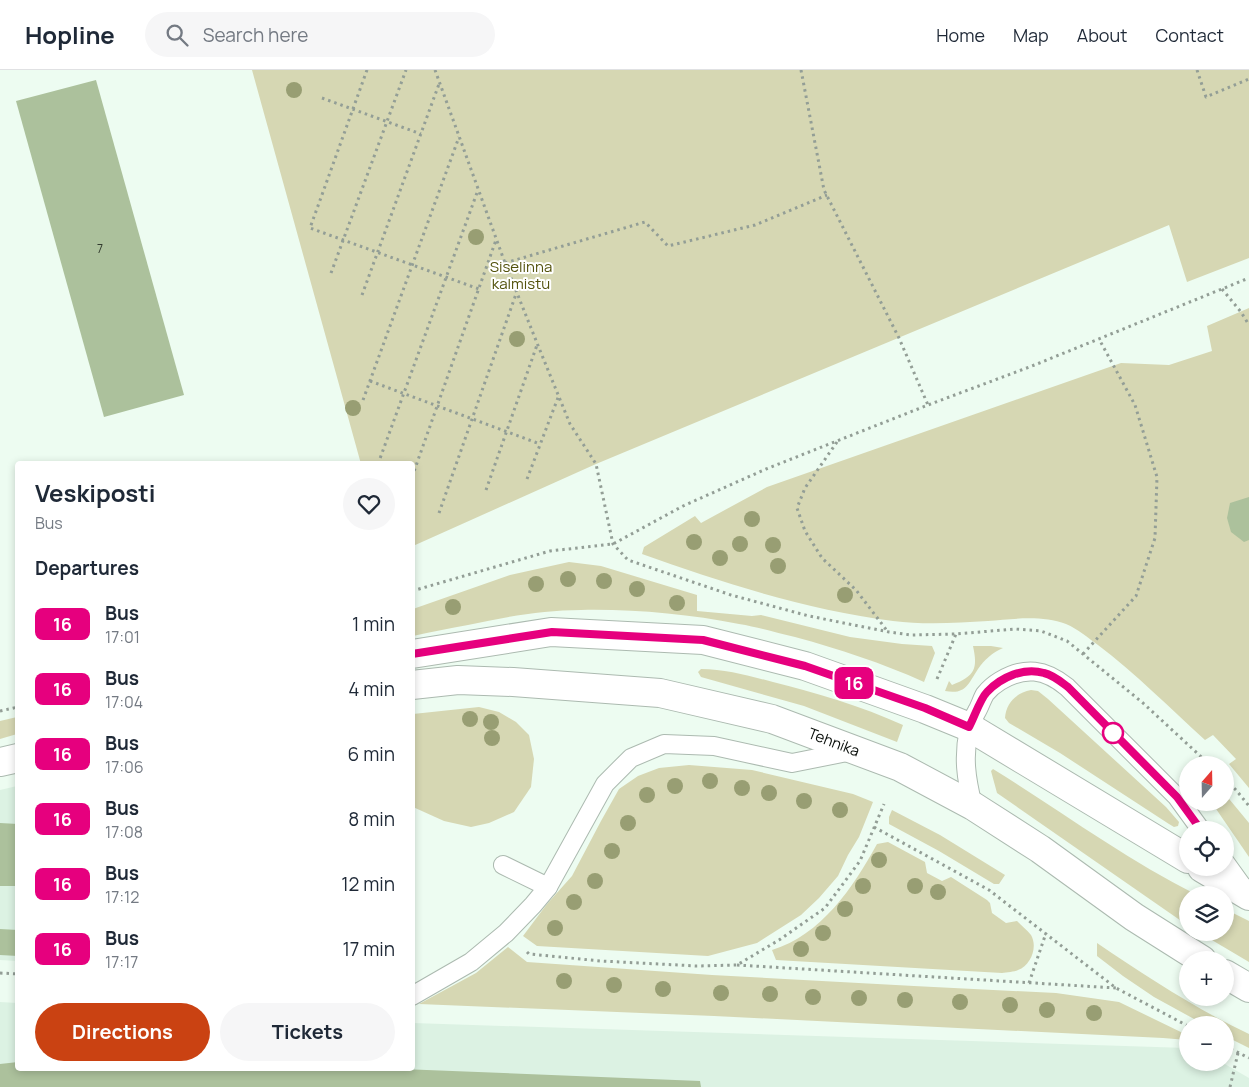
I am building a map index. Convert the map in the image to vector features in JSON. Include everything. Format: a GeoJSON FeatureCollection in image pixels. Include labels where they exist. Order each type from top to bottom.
{"type":"FeatureCollection","features":[{"type":"Feature","properties":{"kind":"main road"},"geometry":{"type":"LineString","coordinates":[[415,653],[552,632],[703,640],[805,666],[925,708],[969,727],[1179,854]]}},
{"type":"Feature","properties":{"kind":"main road","name":"Tehnika"},"geometry":{"type":"LineString","coordinates":[[415,685],[467,680],[660,693],[772,719],[900,767],[973,806],[1040,849],[1134,916],[1188,951]]}},
{"type":"Feature","properties":{"kind":"main road"},"geometry":{"type":"LineString","coordinates":[[0,762],[15,759]]}},
{"type":"Feature","properties":{"kind":"main road"},"geometry":{"type":"LineString","coordinates":[[1216,876],[1249,895]]}},
{"type":"Feature","properties":{"kind":"main road"},"geometry":{"type":"LineString","coordinates":[[1234,979],[1249,988]]}},
{"type":"Feature","properties":{"kind":"lane"},"geometry":{"type":"LineString","coordinates":[[973,806],[965,765],[969,727],[986,693],[997,683],[1009,676],[1034,671],[1045,673],[1068,687],[1177,797],[1194,821]]}},
{"type":"Feature","properties":{"kind":"lane"},"geometry":{"type":"LineString","coordinates":[[415,994],[471,962],[506,933],[533,905],[548,887],[605,784],[631,758],[664,744],[714,746],[792,763],[856,750]]}},
{"type":"Feature","properties":{"kind":"lane"},"geometry":{"type":"LineString","coordinates":[[503,866],[548,887]]}},
{"type":"Feature","properties":{"kind":"lane"},"geometry":{"type":"LineString","coordinates":[[1234,874],[1249,895]]}},
{"type":"Feature","properties":{"kind":"path"},"geometry":{"type":"LineString","coordinates":[[367,70],[310,228],[478,289]]}},
{"type":"Feature","properties":{"kind":"path"},"geometry":{"type":"LineString","coordinates":[[331,273],[406,70]]}},
{"type":"Feature","properties":{"kind":"path"},"geometry":{"type":"LineString","coordinates":[[435,70],[496,240],[537,344],[570,424],[596,464],[613,544],[628,560],[731,595],[809,616],[889,632],[911,635],[956,634],[1015,629],[1041,631],[1067,641],[1143,703],[1200,756]]}},
{"type":"Feature","properties":{"kind":"path"},"geometry":{"type":"LineString","coordinates":[[801,70],[824,190],[899,338],[928,405]]}},
{"type":"Feature","properties":{"kind":"path"},"geometry":{"type":"LineString","coordinates":[[1197,70],[1206,96],[1249,79]]}},
{"type":"Feature","properties":{"kind":"path"},"geometry":{"type":"LineString","coordinates":[[362,295],[440,82]]}},
{"type":"Feature","properties":{"kind":"path"},"geometry":{"type":"LineString","coordinates":[[322,98],[421,134]]}},
{"type":"Feature","properties":{"kind":"path"},"geometry":{"type":"LineString","coordinates":[[363,400],[459,136]]}},
{"type":"Feature","properties":{"kind":"path"},"geometry":{"type":"LineString","coordinates":[[379,461],[478,190]]}},
{"type":"Feature","properties":{"kind":"path"},"geometry":{"type":"LineString","coordinates":[[505,263],[645,222],[668,246],[755,225],[827,195]]}},
{"type":"Feature","properties":{"kind":"path"},"geometry":{"type":"LineString","coordinates":[[415,468],[496,240]]}},
{"type":"Feature","properties":{"kind":"path"},"geometry":{"type":"LineString","coordinates":[[415,590],[550,551],[613,544],[683,506],[766,469],[1100,339],[1249,278]]}},
{"type":"Feature","properties":{"kind":"path"},"geometry":{"type":"LineString","coordinates":[[1222,290],[1249,324]]}},
{"type":"Feature","properties":{"kind":"path"},"geometry":{"type":"LineString","coordinates":[[439,513],[517,293]]}},
{"type":"Feature","properties":{"kind":"path"},"geometry":{"type":"LineString","coordinates":[[1083,654],[1136,596],[1155,538],[1157,478],[1135,405],[1100,339]]}},
{"type":"Feature","properties":{"kind":"path"},"geometry":{"type":"LineString","coordinates":[[486,490],[537,344]]}},
{"type":"Feature","properties":{"kind":"path"},"geometry":{"type":"LineString","coordinates":[[370,381],[540,444]]}},
{"type":"Feature","properties":{"kind":"path"},"geometry":{"type":"LineString","coordinates":[[527,479],[559,395]]}},
{"type":"Feature","properties":{"kind":"path"},"geometry":{"type":"LineString","coordinates":[[838,441],[805,488],[797,508],[805,531],[822,558],[856,590],[889,632]]}},
{"type":"Feature","properties":{"kind":"path"},"geometry":{"type":"LineString","coordinates":[[935,684],[956,634]]}},
{"type":"Feature","properties":{"kind":"path"},"geometry":{"type":"LineString","coordinates":[[0,711],[15,708]]}},
{"type":"Feature","properties":{"kind":"path"},"geometry":{"type":"LineString","coordinates":[[1234,788],[1249,806]]}},
{"type":"Feature","properties":{"kind":"path"},"geometry":{"type":"LineString","coordinates":[[737,965],[779,940],[825,908],[860,860],[884,804]]}},
{"type":"Feature","properties":{"kind":"path"},"geometry":{"type":"LineString","coordinates":[[874,827],[989,890],[1116,988],[1179,1021]]}},
{"type":"Feature","properties":{"kind":"path"},"geometry":{"type":"LineString","coordinates":[[1029,983],[1046,933]]}},
{"type":"Feature","properties":{"kind":"path"},"geometry":{"type":"LineString","coordinates":[[522,948],[529,954],[601,961],[697,966],[737,965],[1116,988]]}},
{"type":"Feature","properties":{"kind":"path"},"geometry":{"type":"LineString","coordinates":[[0,973],[15,974]]}},
{"type":"Feature","properties":{"kind":"path"},"geometry":{"type":"LineString","coordinates":[[1234,1051],[1249,1058]]}},
{"type":"Feature","properties":{"kind":"path"},"geometry":{"type":"LineString","coordinates":[[1230,1087],[1238,1053]]}},
{"type":"Feature","properties":{"kind":"shaded area"},"geometry":{"type":"Polygon","coordinates":[[[15,786],[15,961],[0,960],[0,790],[15,786]]]}},
{"type":"Feature","properties":{"kind":"shaded area"},"geometry":{"type":"Polygon","coordinates":[[[0,1002],[15,1003],[15,1071],[415,1071],[415,1023],[1179,1048],[1179,1071],[1234,1071],[1234,1069],[1249,1078],[1249,1087],[0,1087],[0,1002]]]}},
{"type":"Feature","properties":{"kind":"green space","name":"Siselinna kalmistu"},"geometry":{"type":"Polygon","coordinates":[[[252,70],[1249,70],[1249,258],[1187,282],[1169,225],[596,464],[415,545],[415,461],[360,461],[252,70]]]}},
{"type":"Feature","properties":{"kind":"green space"},"geometry":{"type":"Polygon","coordinates":[[[1249,308],[1249,788],[1234,770],[1234,760],[1236,759],[1234,756],[1213,735],[1205,740],[1112,656],[1075,628],[1066,624],[1047,619],[1027,618],[952,623],[917,623],[861,616],[798,603],[766,594],[642,554],[644,547],[695,516],[701,523],[767,487],[1121,363],[1169,365],[1212,351],[1207,326],[1249,308]]]}},
{"type":"Feature","properties":{"kind":"green space"},"geometry":{"type":"Polygon","coordinates":[[[569,562],[601,566],[697,595],[697,611],[752,616],[761,615],[850,637],[932,646],[935,653],[924,682],[844,652],[760,628],[700,617],[621,610],[567,610],[538,613],[496,619],[415,636],[415,608],[510,575],[569,562]]]}},
{"type":"Feature","properties":{"kind":"green space"},"geometry":{"type":"Polygon","coordinates":[[[973,646],[1003,648],[986,659],[969,684],[962,690],[945,691],[949,681],[952,685],[960,682],[973,671],[975,661],[973,646]]]}},
{"type":"Feature","properties":{"kind":"green space"},"geometry":{"type":"Polygon","coordinates":[[[701,669],[737,673],[806,691],[855,706],[903,725],[897,742],[804,706],[701,677],[698,672],[701,669]]]}},
{"type":"Feature","properties":{"kind":"green space"},"geometry":{"type":"Polygon","coordinates":[[[1026,691],[1038,691],[1048,699],[1166,807],[1179,822],[1178,826],[1174,827],[1169,824],[1060,753],[1009,723],[1005,718],[1007,708],[1016,696],[1026,691]]]}},
{"type":"Feature","properties":{"kind":"green space"},"geometry":{"type":"Polygon","coordinates":[[[479,707],[499,712],[516,722],[529,735],[534,759],[531,787],[514,812],[489,823],[471,827],[444,821],[415,808],[415,714],[479,707]]]}},
{"type":"Feature","properties":{"kind":"green space"},"geometry":{"type":"Polygon","coordinates":[[[15,717],[15,735],[0,739],[0,721],[15,717]]]}},
{"type":"Feature","properties":{"kind":"green space"},"geometry":{"type":"Polygon","coordinates":[[[689,765],[752,770],[853,794],[873,802],[859,837],[838,876],[801,915],[757,943],[708,956],[537,946],[523,936],[547,904],[572,876],[619,789],[638,776],[659,768],[689,765]]]}},
{"type":"Feature","properties":{"kind":"green space"},"geometry":{"type":"Polygon","coordinates":[[[993,769],[1144,866],[1180,886],[1179,919],[997,793],[991,771],[993,769]]]}},
{"type":"Feature","properties":{"kind":"green space"},"geometry":{"type":"Polygon","coordinates":[[[1234,805],[1249,823],[1249,857],[1234,835],[1234,821],[1224,821],[1217,811],[1234,811],[1234,805]]]}},
{"type":"Feature","properties":{"kind":"green space"},"geometry":{"type":"Polygon","coordinates":[[[892,810],[940,835],[1005,875],[999,884],[994,884],[889,824],[892,810]]]}},
{"type":"Feature","properties":{"kind":"green space"},"geometry":{"type":"Polygon","coordinates":[[[888,842],[925,862],[927,873],[942,881],[951,877],[987,900],[990,903],[992,913],[1006,923],[1017,921],[1031,935],[1034,945],[1030,960],[1023,968],[1002,973],[776,960],[772,950],[790,943],[806,933],[834,908],[868,861],[877,844],[888,842]]]}},
{"type":"Feature","properties":{"kind":"green space"},"geometry":{"type":"Polygon","coordinates":[[[1234,914],[1249,921],[1249,962],[1234,953],[1234,951],[1230,951],[1214,941],[1234,941],[1234,914]]]}},
{"type":"Feature","properties":{"kind":"green space"},"geometry":{"type":"Polygon","coordinates":[[[1097,943],[1179,996],[1179,1006],[1196,1006],[1215,1016],[1189,1016],[1154,997],[1097,956],[1097,943]]]}},
{"type":"Feature","properties":{"kind":"green space"},"geometry":{"type":"Polygon","coordinates":[[[508,947],[527,962],[712,975],[1056,993],[1119,1002],[1179,1031],[1179,1039],[714,1016],[419,1004],[476,973],[508,947]]]}},
{"type":"Feature","properties":{"kind":"green space"},"geometry":{"type":"Polygon","coordinates":[[[1234,1026],[1249,1034],[1249,1048],[1234,1040],[1234,1026]]]}},
{"type":"Feature","properties":{"kind":"building"},"geometry":{"type":"Polygon","coordinates":[[[96,80],[184,395],[104,417],[16,101],[96,80]]]}},
{"type":"Feature","properties":{"kind":"building"},"geometry":{"type":"Polygon","coordinates":[[[1249,497],[1249,540],[1244,542],[1231,532],[1227,518],[1230,503],[1249,497]]]}},
{"type":"Feature","properties":{"kind":"building"},"geometry":{"type":"Polygon","coordinates":[[[0,823],[15,824],[15,886],[0,886],[0,823]]]}},
{"type":"Feature","properties":{"kind":"building"},"geometry":{"type":"Polygon","coordinates":[[[0,929],[15,930],[15,956],[0,955],[0,929]]]}},
{"type":"Feature","properties":{"kind":"building"},"geometry":{"type":"Polygon","coordinates":[[[15,1062],[15,1071],[415,1070],[700,1081],[701,1087],[0,1087],[0,1064],[15,1062]]]}},
{"type":"Feature","properties":{"kind":"bus line","name":"16"},"geometry":{"type":"LineString","coordinates":[[415,653],[552,632],[703,640],[805,666],[925,708],[969,727],[986,693],[997,683],[1009,676],[1023,672],[1045,673],[1068,687],[1177,797],[1194,821]]}}]}
